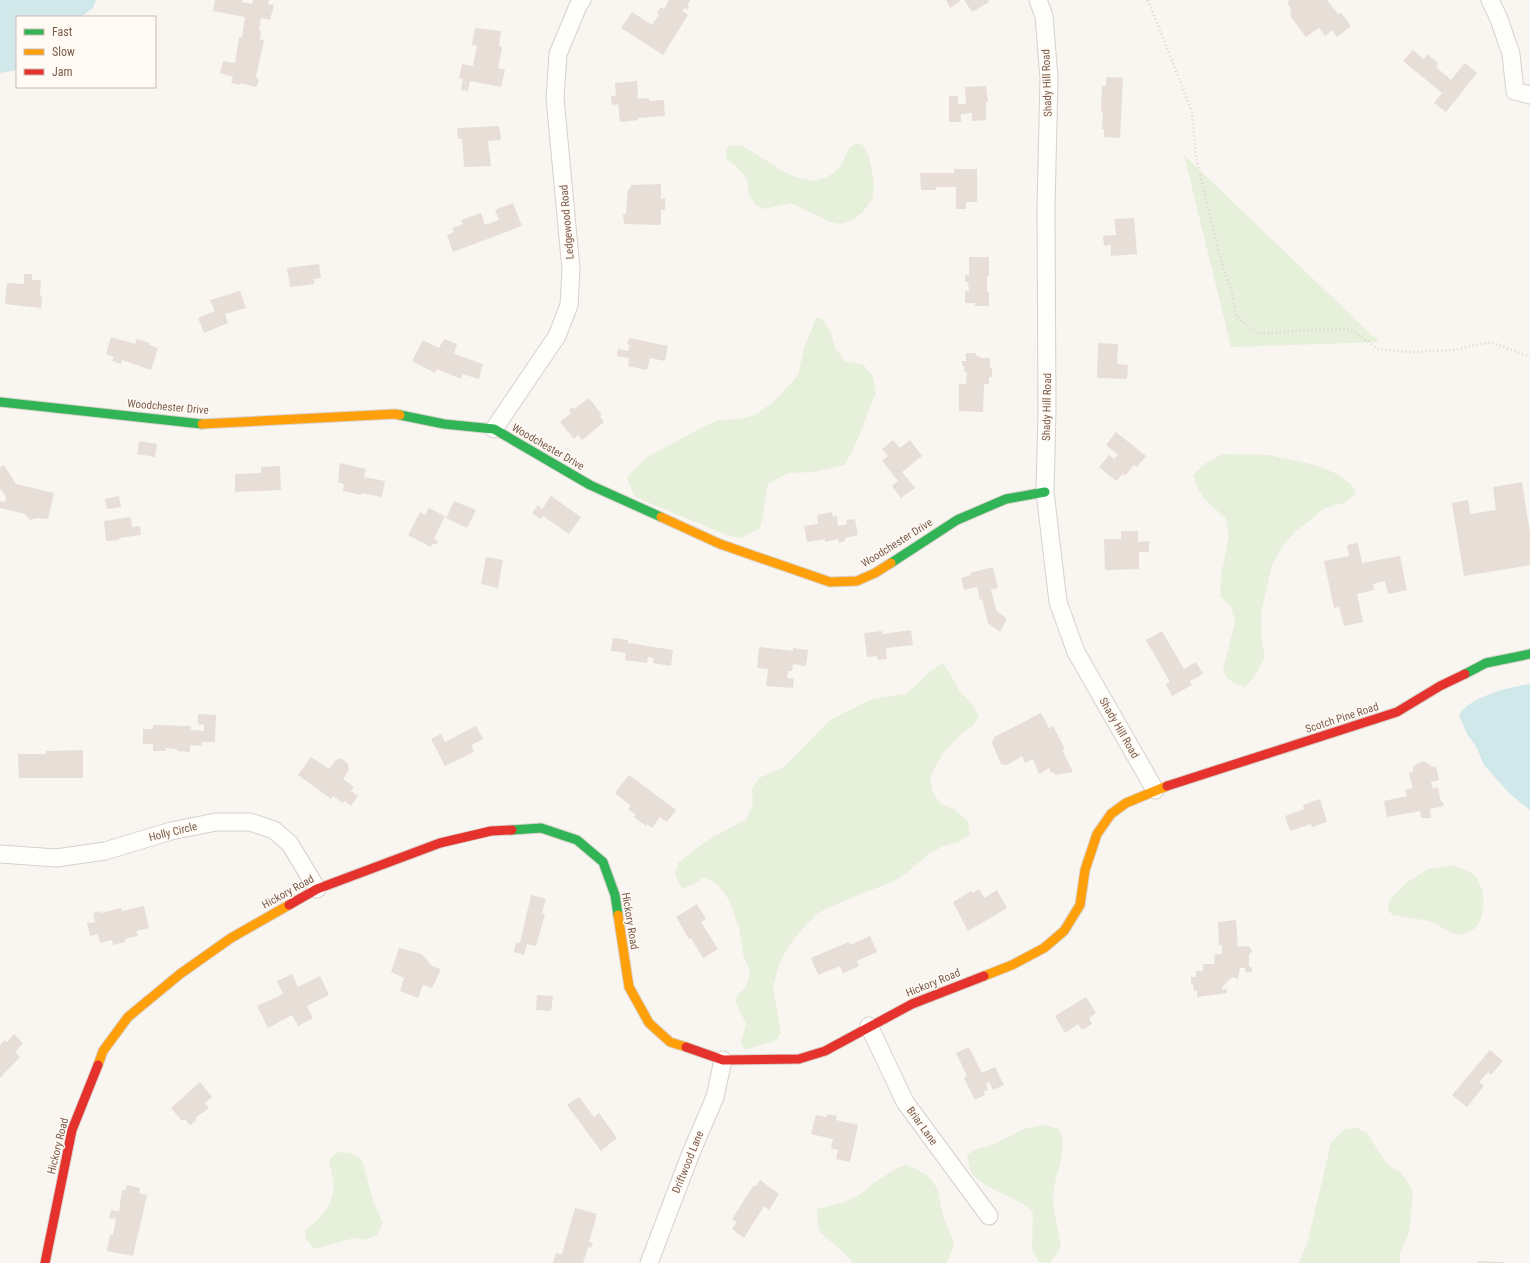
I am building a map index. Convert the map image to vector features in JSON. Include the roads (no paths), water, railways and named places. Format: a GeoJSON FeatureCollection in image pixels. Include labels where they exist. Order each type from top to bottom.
{"type":"FeatureCollection","features":[{"type":"Feature","properties":{"kind":"street","name":"Ledgewood Road"},"geometry":{"type":"LineString","coordinates":[[494,429],[557,336],[569,305],[571,269],[555,98],[558,54],[578,6],[582,0]]}},
{"type":"Feature","properties":{"kind":"street","name":"Shady Hill Road"},"geometry":{"type":"LineString","coordinates":[[1038,0],[1044,16],[1049,78],[1046,208],[1047,412],[1045,492],[1058,602],[1080,659],[1155,790]]}},
{"type":"Feature","properties":{"kind":"street"},"geometry":{"type":"LineString","coordinates":[[1490,0],[1512,54],[1515,91],[1530,95]]}},
{"type":"Feature","properties":{"kind":"street","name":"Woodchester Drive"},"geometry":{"type":"LineString","coordinates":[[0,402],[196,424],[395,414],[444,424],[494,429],[590,485],[720,544],[830,582],[857,581],[875,573],[957,520],[1006,499],[1045,492]]}},
{"type":"Feature","properties":{"kind":"street","name":"Scotch Pine Road"},"geometry":{"type":"LineString","coordinates":[[1155,790],[1397,712],[1440,686],[1486,663],[1530,654]]}},
{"type":"Feature","properties":{"kind":"street","name":"Hickory Road"},"geometry":{"type":"LineString","coordinates":[[45,1263],[72,1130],[103,1051],[128,1017],[180,974],[231,938],[317,889],[440,843],[491,831],[541,828],[577,840],[603,862],[615,894],[629,987],[649,1023],[670,1042],[723,1060],[799,1059],[826,1051],[912,1004],[1012,965],[1044,948],[1064,931],[1080,905],[1085,870],[1097,834],[1112,814],[1126,803],[1155,790]]}},
{"type":"Feature","properties":{"kind":"street","name":"Holly Circle"},"geometry":{"type":"LineString","coordinates":[[0,854],[56,858],[105,851],[171,831],[216,822],[250,822],[274,830],[290,844],[317,889]]}},
{"type":"Feature","properties":{"kind":"street","name":"Briar Lane"},"geometry":{"type":"LineString","coordinates":[[870,1026],[905,1102],[989,1216]]}},
{"type":"Feature","properties":{"kind":"street","name":"Driftwood Lane"},"geometry":{"type":"LineString","coordinates":[[649,1263],[691,1153],[715,1097],[723,1060]]}},
{"type":"Feature","properties":{"kind":"water"},"geometry":{"type":"Polygon","coordinates":[[[0,0],[96,0],[93,8],[82,16],[16,16],[16,70],[0,73],[0,0]]]}},
{"type":"Feature","properties":{"kind":"water"},"geometry":{"type":"Polygon","coordinates":[[[1530,684],[1530,810],[1511,795],[1484,765],[1476,746],[1467,734],[1459,715],[1464,709],[1481,698],[1501,690],[1530,684]]]}}]}
